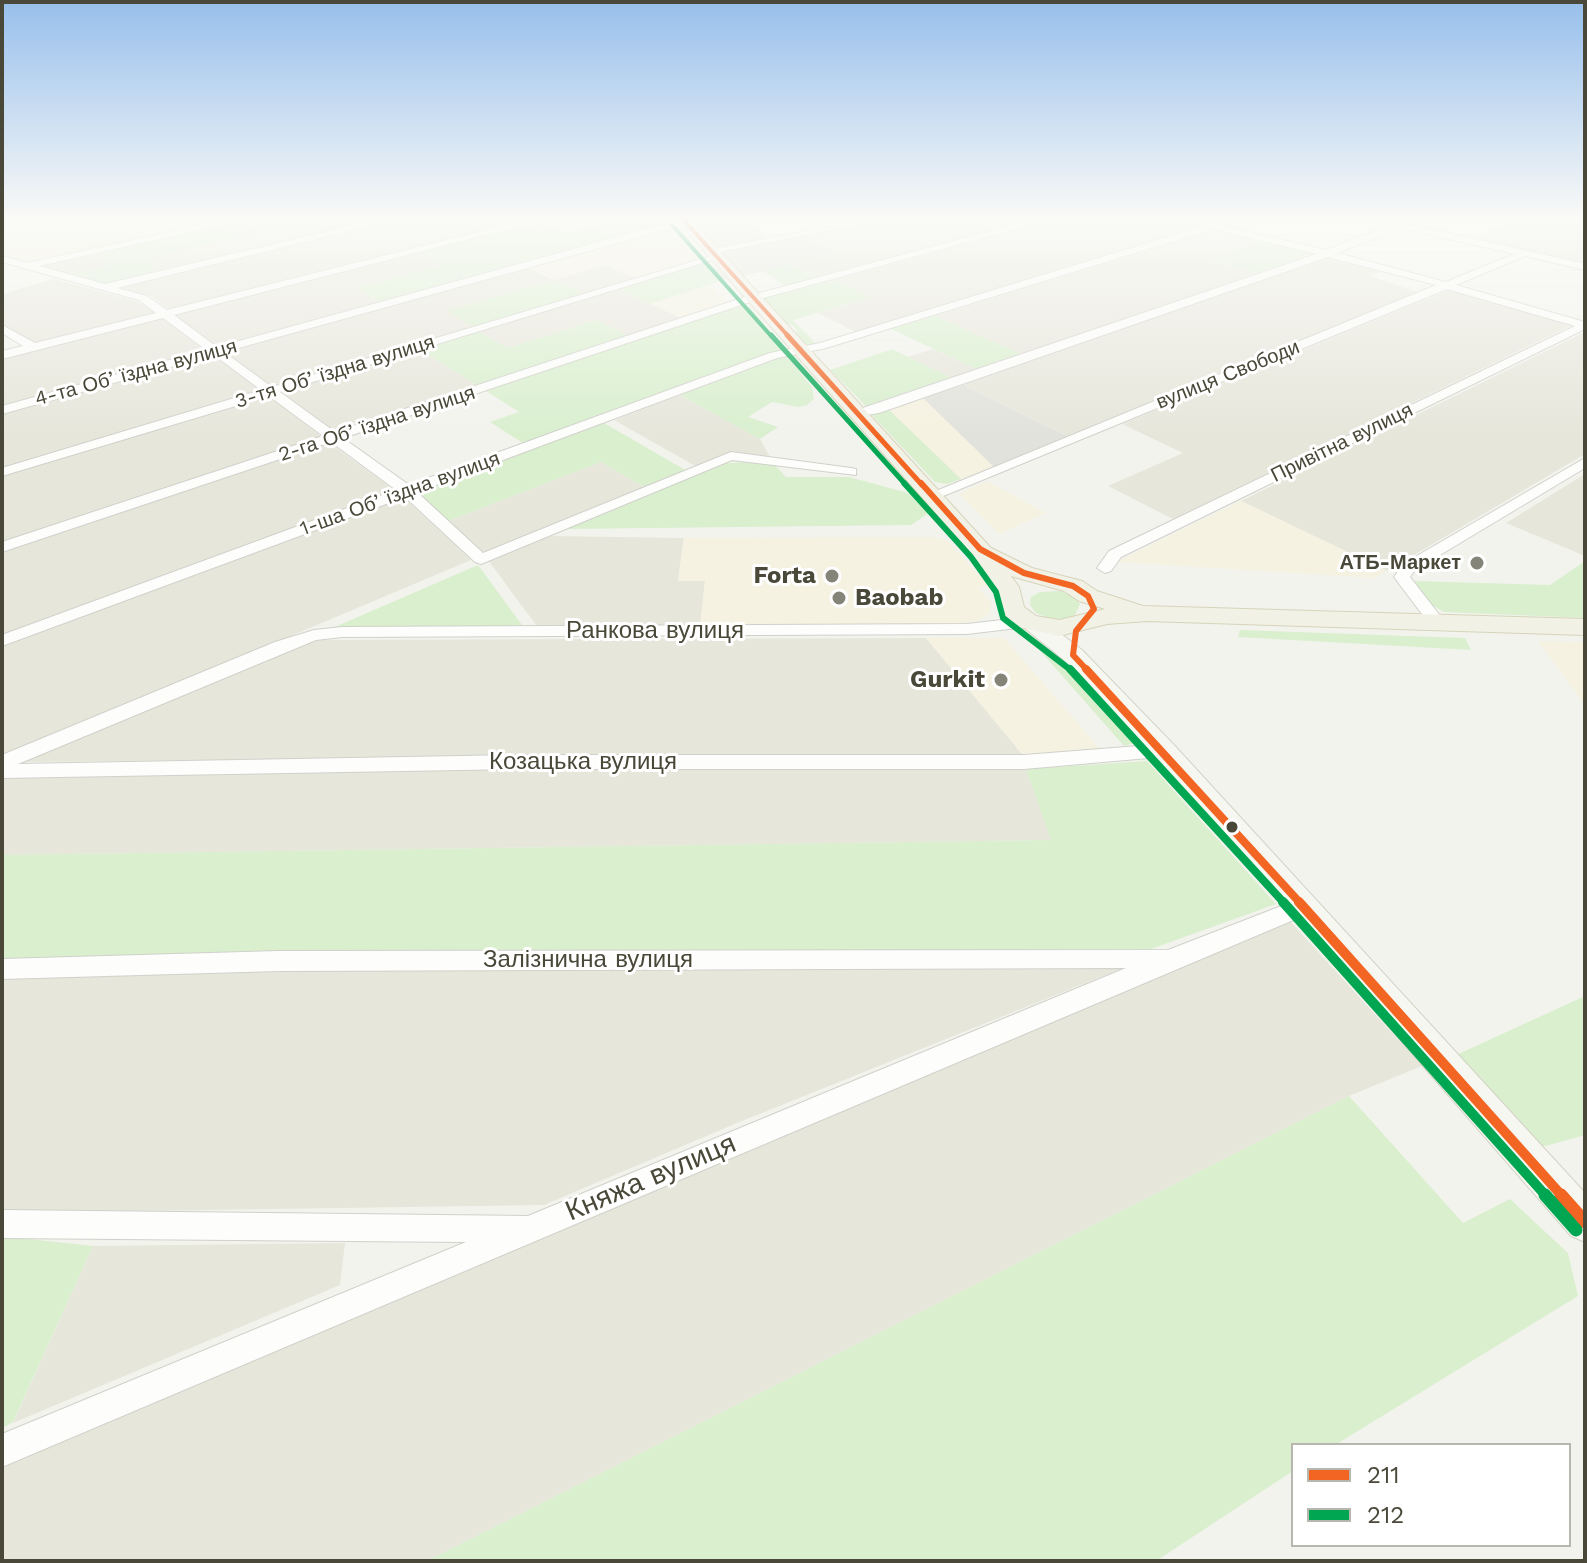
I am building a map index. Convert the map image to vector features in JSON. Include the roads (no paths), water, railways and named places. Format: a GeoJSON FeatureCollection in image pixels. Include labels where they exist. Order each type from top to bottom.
{"type":"FeatureCollection","features":[{"type":"Feature","properties":{"kind":"main road"},"geometry":{"type":"LineString","coordinates":[[745,290],[980,549],[1002,578],[1021,613],[1059,628],[1147,613],[1585,627]]}},
{"type":"Feature","properties":{"kind":"main road"},"geometry":{"type":"LineString","coordinates":[[980,549],[1024,573],[1073,586],[1082,624]]}},
{"type":"Feature","properties":{"kind":"main road"},"geometry":{"type":"LineString","coordinates":[[1021,613],[1021,585],[1051,580]]}},
{"type":"Feature","properties":{"kind":"street"},"geometry":{"type":"LineString","coordinates":[[110,290],[143,298],[166,314],[407,491],[481,559],[731,456],[851,472]]}},
{"type":"Feature","properties":{"kind":"street"},"geometry":{"type":"LineString","coordinates":[[2,355],[261,290]]}},
{"type":"Feature","properties":{"kind":"street","name":"4-та Обʼїздна вулиця"},"geometry":{"type":"LineString","coordinates":[[2,410],[435,290]]}},
{"type":"Feature","properties":{"kind":"street","name":"3-тя Обʼїздна вулиця"},"geometry":{"type":"LineString","coordinates":[[2,472],[597,290]]}},
{"type":"Feature","properties":{"kind":"street","name":"2-га Обʼїздна вулиця"},"geometry":{"type":"LineString","coordinates":[[2,547],[782,290]]}},
{"type":"Feature","properties":{"kind":"street","name":"1-ша Обʼїздна вулиця"},"geometry":{"type":"LineString","coordinates":[[2,641],[774,355],[798,351],[1003,290]]}},
{"type":"Feature","properties":{"kind":"street"},"geometry":{"type":"LineString","coordinates":[[854,413],[874,410],[1222,290]]}},
{"type":"Feature","properties":{"kind":"street","name":"вулиця Свободи"},"geometry":{"type":"LineString","coordinates":[[931,496],[1437,290]]}},
{"type":"Feature","properties":{"kind":"street"},"geometry":{"type":"LineString","coordinates":[[1466,290],[1585,325]]}},
{"type":"Feature","properties":{"kind":"street","name":"Привітна вулиця"},"geometry":{"type":"LineString","coordinates":[[1105,568],[1115,554],[1585,325]]}},
{"type":"Feature","properties":{"kind":"street"},"geometry":{"type":"LineString","coordinates":[[2,328],[33,347]]}},
{"type":"Feature","properties":{"kind":"street"},"geometry":{"type":"LineString","coordinates":[[1437,622],[1402,577],[1409,567],[1585,462]]}},
{"type":"Feature","properties":{"kind":"street","name":"Ранкова вулиця"},"geometry":{"type":"LineString","coordinates":[[2,763],[314,635],[342,632],[967,629],[1021,613]]}},
{"type":"Feature","properties":{"kind":"street"},"geometry":{"type":"LineString","coordinates":[[1082,624],[1164,751],[1585,1222]]}},
{"type":"Feature","properties":{"kind":"street","name":"Козацька вулиця"},"geometry":{"type":"LineString","coordinates":[[2,771],[533,762],[1024,762],[1164,751]]}},
{"type":"Feature","properties":{"kind":"street","name":"Княжа вулиця"},"geometry":{"type":"LineString","coordinates":[[2,1451],[1302,907]]}},
{"type":"Feature","properties":{"kind":"street","name":"Залізнична вулиця"},"geometry":{"type":"LineString","coordinates":[[2,969],[279,961],[1174,958]]}},
{"type":"Feature","properties":{"kind":"street"},"geometry":{"type":"LineString","coordinates":[[2,1224],[533,1228]]}},
{"type":"Feature","properties":{"kind":"place","name":"АТБ-Маркет"},"geometry":{"type":"Point","coordinates":[1477,563]}},
{"type":"Feature","properties":{"kind":"place","name":"Forta"},"geometry":{"type":"Point","coordinates":[832,576]}},
{"type":"Feature","properties":{"kind":"place","name":"Baobab"},"geometry":{"type":"Point","coordinates":[839,598]}},
{"type":"Feature","properties":{"kind":"place","name":"Gurkit"},"geometry":{"type":"Point","coordinates":[1001,680]}}]}
